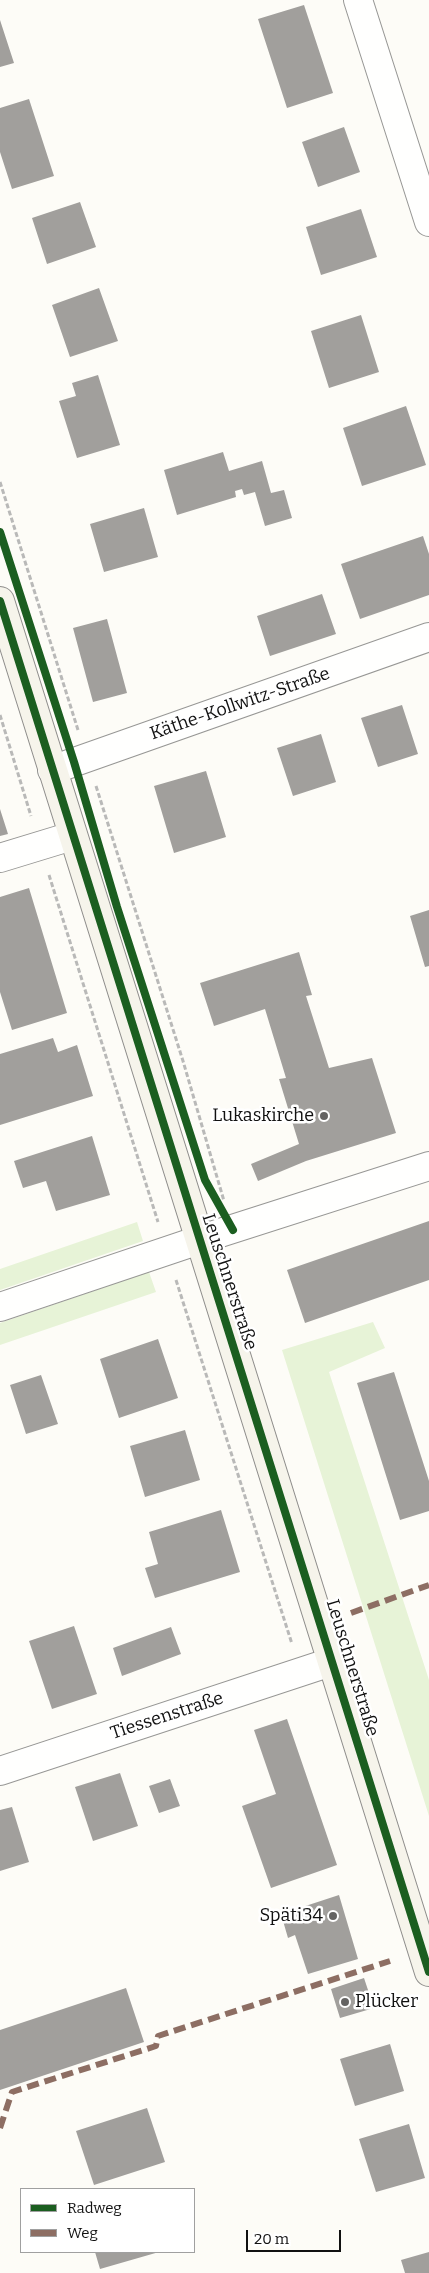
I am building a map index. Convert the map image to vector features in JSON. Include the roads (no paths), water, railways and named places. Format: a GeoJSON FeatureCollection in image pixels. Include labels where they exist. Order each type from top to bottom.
{"type":"FeatureCollection","features":[{"type":"Feature","properties":{"kind":"main road","name":"Leuschnerstraße"},"geometry":{"type":"LineString","coordinates":[[0,601],[72,836],[334,1661],[429,1972]]}},
{"type":"Feature","properties":{"kind":"street"},"geometry":{"type":"LineString","coordinates":[[358,0],[429,222]]}},
{"type":"Feature","properties":{"kind":"street","name":"Käthe-Kollwitz-Straße"},"geometry":{"type":"LineString","coordinates":[[52,770],[429,638]]}},
{"type":"Feature","properties":{"kind":"street"},"geometry":{"type":"LineString","coordinates":[[0,858],[72,836]]}},
{"type":"Feature","properties":{"kind":"street"},"geometry":{"type":"LineString","coordinates":[[0,1308],[166,1251],[429,1166]]}},
{"type":"Feature","properties":{"kind":"street","name":"Tiessenstraße"},"geometry":{"type":"LineString","coordinates":[[0,1771],[334,1661]]}},
{"type":"Feature","properties":{"kind":"place","name":"Lukaskirche"},"geometry":{"type":"Point","coordinates":[324,1116]}},
{"type":"Feature","properties":{"kind":"place","name":"Späti34"},"geometry":{"type":"Point","coordinates":[333,1916]}},
{"type":"Feature","properties":{"kind":"place","name":"Plücker"},"geometry":{"type":"Point","coordinates":[345,2002]}}]}
